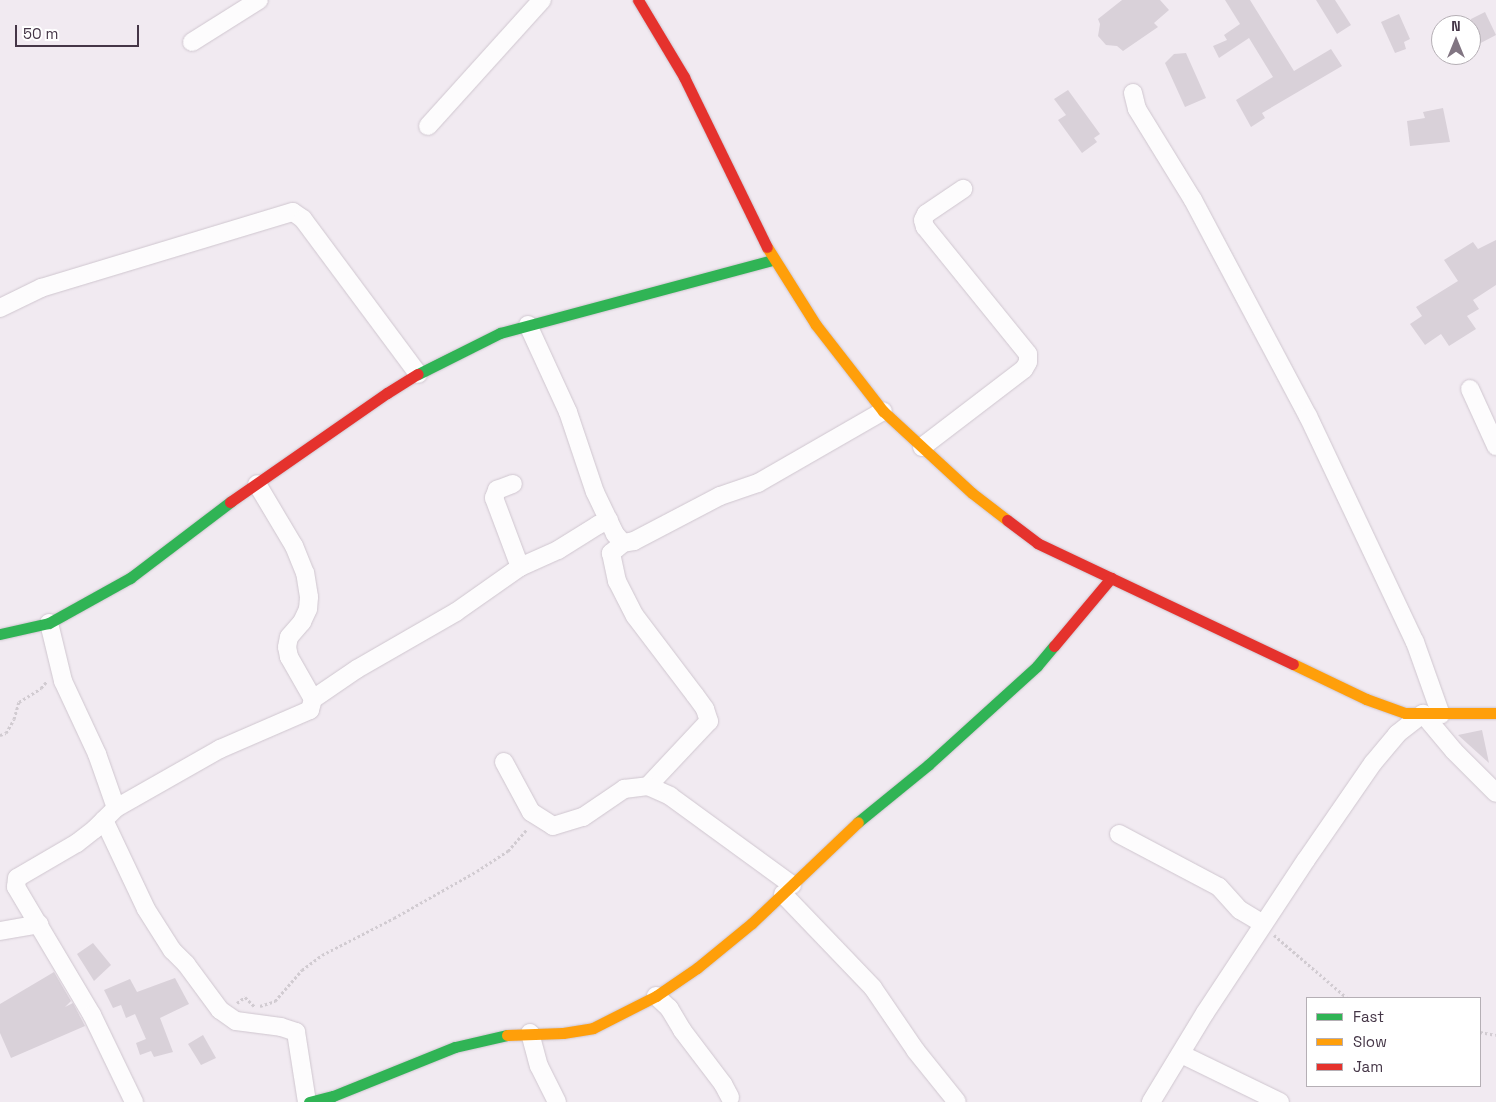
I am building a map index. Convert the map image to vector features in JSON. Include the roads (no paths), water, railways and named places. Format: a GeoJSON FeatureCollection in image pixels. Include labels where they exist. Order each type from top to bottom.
{"type":"FeatureCollection","features":[{"type":"Feature","properties":{"kind":"street"},"geometry":{"type":"LineString","coordinates":[[192,42],[259,0]]}},
{"type":"Feature","properties":{"kind":"street"},"geometry":{"type":"LineString","coordinates":[[428,126],[542,0]]}},
{"type":"Feature","properties":{"kind":"street"},"geometry":{"type":"LineString","coordinates":[[638,0],[684,77],[773,260],[816,325],[883,411],[972,493],[1037,543],[1366,699],[1405,713],[1496,713]]}},
{"type":"Feature","properties":{"kind":"street"},"geometry":{"type":"LineString","coordinates":[[1133,92],[1137,109],[1193,200],[1308,416],[1415,642],[1432,714],[1454,752],[1496,793]]}},
{"type":"Feature","properties":{"kind":"street"},"geometry":{"type":"LineString","coordinates":[[922,447],[1024,369],[1028,362],[1028,354],[925,226],[923,220],[926,214],[963,189]]}},
{"type":"Feature","properties":{"kind":"street"},"geometry":{"type":"LineString","coordinates":[[0,308],[41,288],[293,212],[303,219],[418,374]]}},
{"type":"Feature","properties":{"kind":"street"},"geometry":{"type":"LineString","coordinates":[[0,634],[48,623],[130,578],[214,514],[418,374],[500,333],[773,260]]}},
{"type":"Feature","properties":{"kind":"street"},"geometry":{"type":"LineString","coordinates":[[528,325],[568,412],[595,492],[614,534],[623,543]]}},
{"type":"Feature","properties":{"kind":"street"},"geometry":{"type":"LineString","coordinates":[[1470,389],[1496,446]]}},
{"type":"Feature","properties":{"kind":"street"},"geometry":{"type":"LineString","coordinates":[[648,786],[709,721],[700,702],[635,616],[617,582],[611,553],[623,543],[634,542],[720,496],[758,483],[883,411]]}},
{"type":"Feature","properties":{"kind":"street"},"geometry":{"type":"LineString","coordinates":[[257,484],[294,546],[305,573],[309,597],[308,609],[289,637],[287,647],[289,657],[313,699]]}},
{"type":"Feature","properties":{"kind":"street"},"geometry":{"type":"LineString","coordinates":[[513,484],[497,490],[494,498],[520,567]]}},
{"type":"Feature","properties":{"kind":"street"},"geometry":{"type":"LineString","coordinates":[[134,1102],[92,1015],[16,887],[17,878],[77,843],[110,814],[220,749],[310,710],[313,699],[357,669],[456,612],[520,567],[558,550],[598,524],[609,520]]}},
{"type":"Feature","properties":{"kind":"street"},"geometry":{"type":"LineString","coordinates":[[48,623],[59,668],[97,754],[110,814],[146,909],[172,950],[186,964],[224,1013],[236,1021],[281,1027],[296,1032],[308,1102],[333,1096],[455,1047],[512,1034],[563,1033],[593,1028],[656,996],[697,968],[752,923],[851,828],[928,765],[1037,666],[1111,578]]}},
{"type":"Feature","properties":{"kind":"street"},"geometry":{"type":"LineString","coordinates":[[1151,1102],[1205,1013],[1263,924],[1373,763],[1397,734],[1432,714]]}},
{"type":"Feature","properties":{"kind":"street"},"geometry":{"type":"LineString","coordinates":[[504,762],[532,812],[553,826],[583,817],[624,789],[648,786],[670,796],[788,889],[873,988],[916,1051],[957,1102]]}},
{"type":"Feature","properties":{"kind":"street"},"geometry":{"type":"LineString","coordinates":[[1119,834],[1219,887],[1240,910],[1263,924]]}},
{"type":"Feature","properties":{"kind":"street"},"geometry":{"type":"LineString","coordinates":[[0,931],[39,924]]}},
{"type":"Feature","properties":{"kind":"street"},"geometry":{"type":"LineString","coordinates":[[656,996],[669,1008],[682,1030],[723,1084],[730,1097]]}},
{"type":"Feature","properties":{"kind":"street"},"geometry":{"type":"LineString","coordinates":[[530,1033],[539,1066],[557,1102]]}},
{"type":"Feature","properties":{"kind":"street"},"geometry":{"type":"LineString","coordinates":[[1181,1054],[1280,1102]]}}]}
